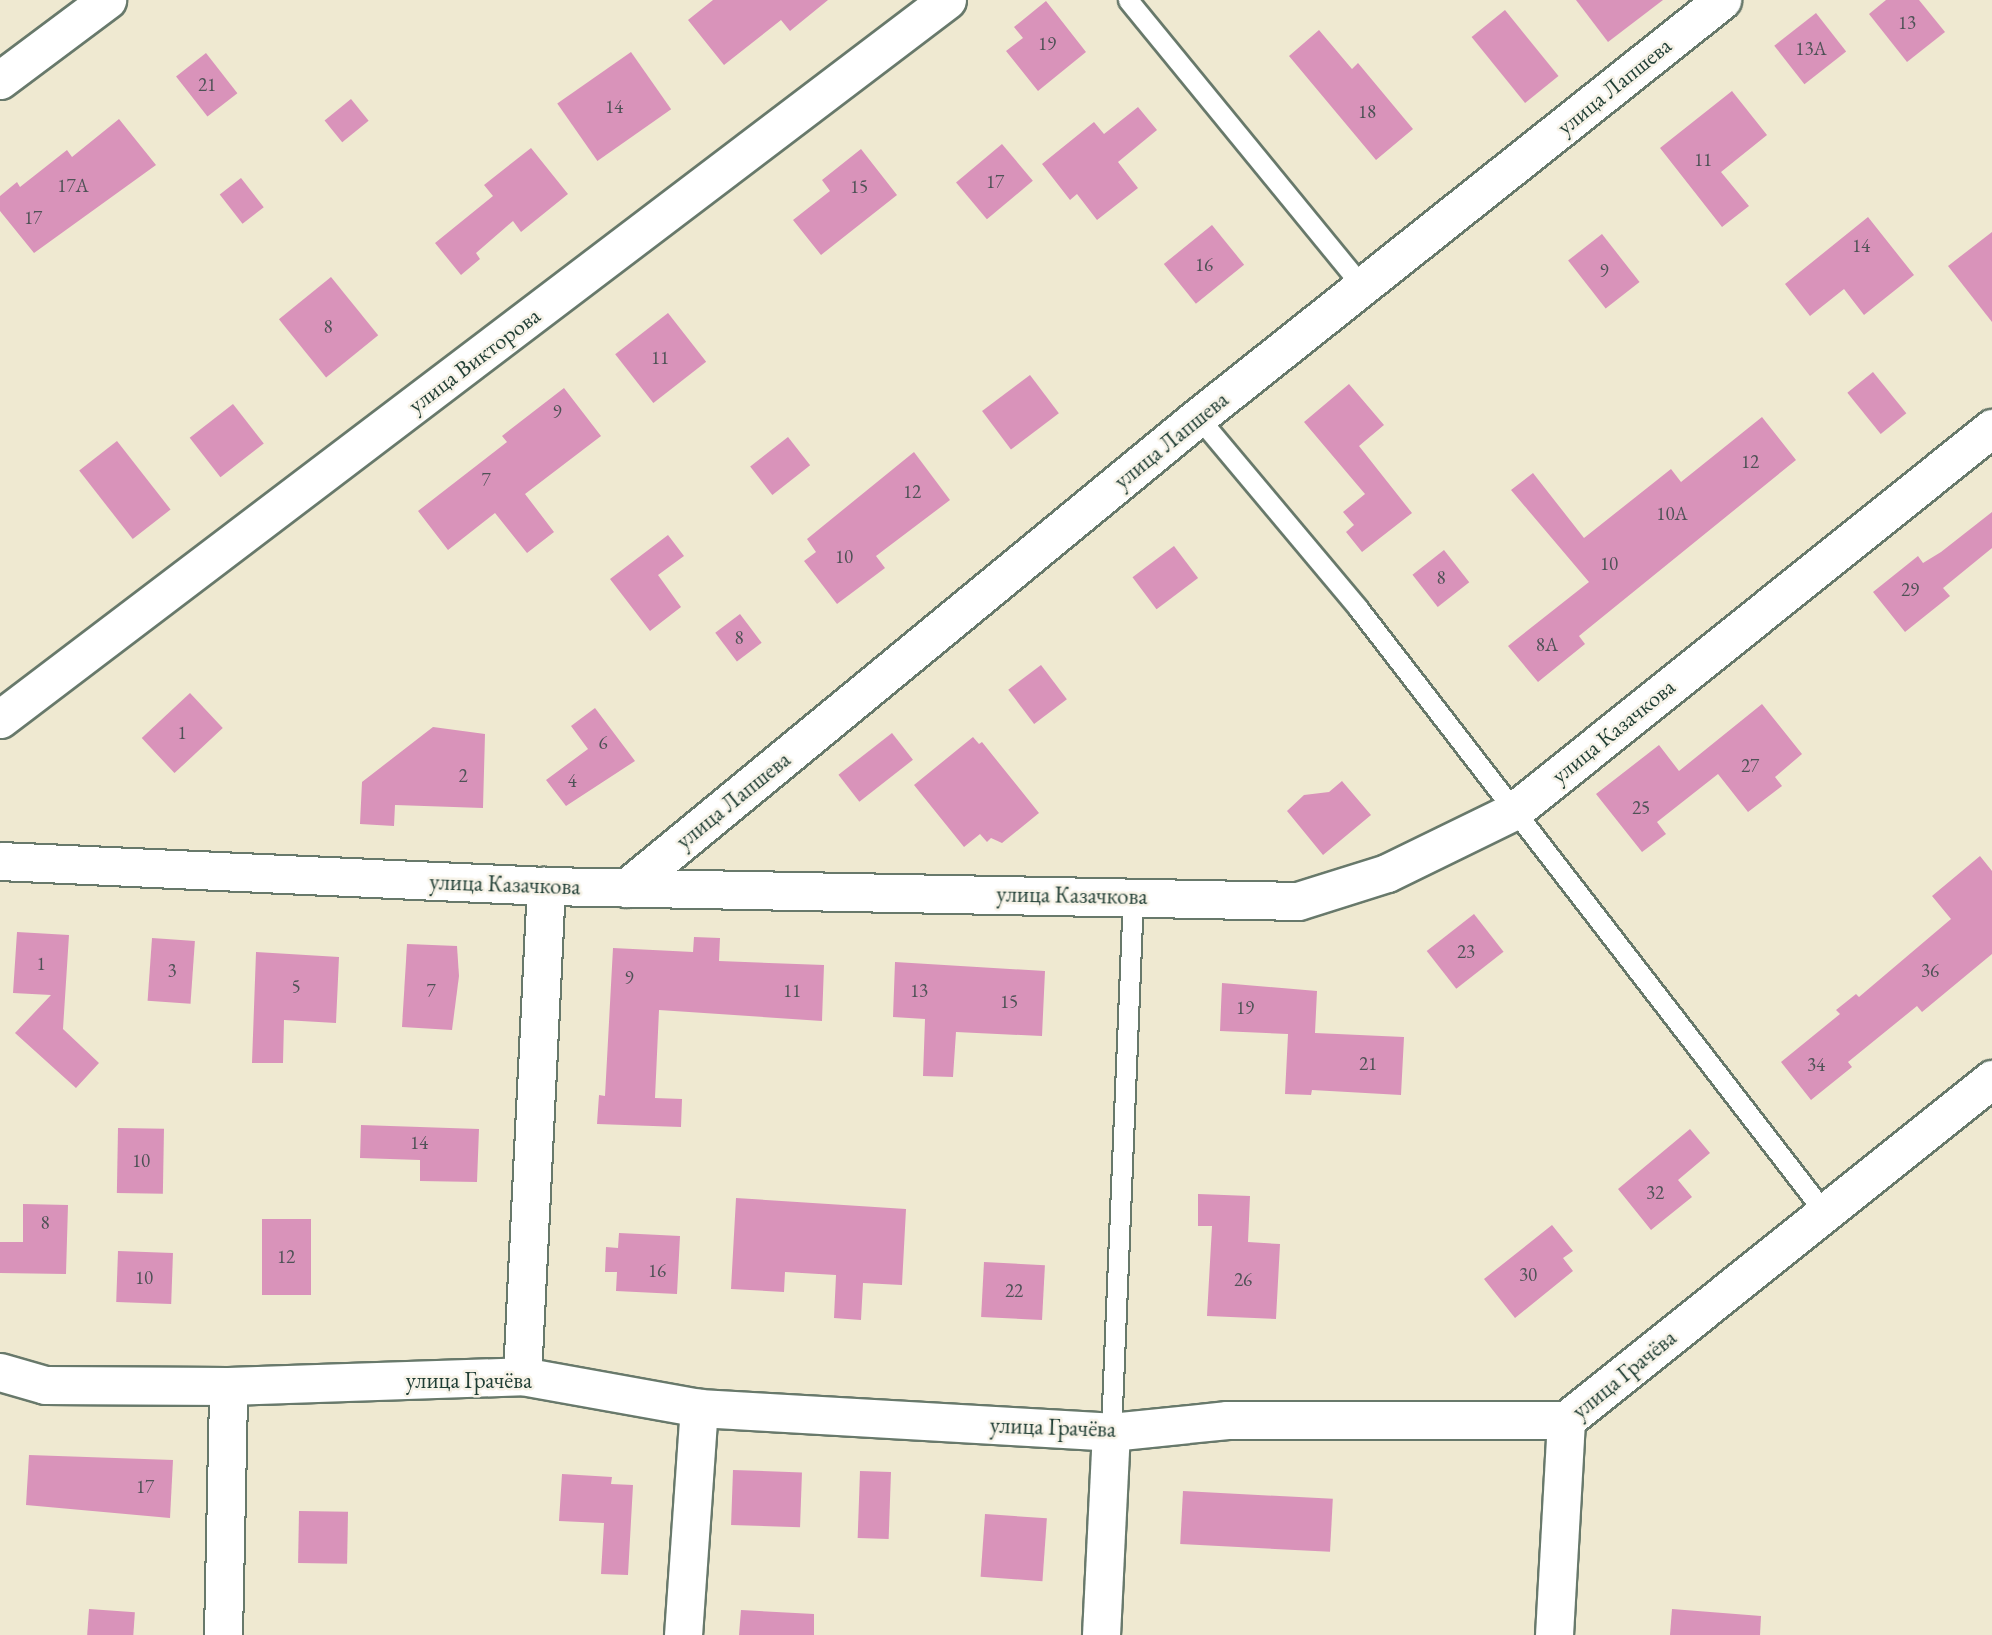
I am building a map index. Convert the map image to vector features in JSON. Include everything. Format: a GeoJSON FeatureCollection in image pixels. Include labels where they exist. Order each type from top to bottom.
{"type":"FeatureCollection","features":[{"type":"Feature","properties":{"kind":"street"},"geometry":{"type":"LineString","coordinates":[[0,80],[107,0]]}},
{"type":"Feature","properties":{"kind":"street","name":"улица Викторова"},"geometry":{"type":"LineString","coordinates":[[0,719],[947,0]]}},
{"type":"Feature","properties":{"kind":"street","name":"улица Лапшева"},"geometry":{"type":"LineString","coordinates":[[626,888],[1198,417],[1722,0]]}},
{"type":"Feature","properties":{"kind":"street","name":"улица Казачкова"},"geometry":{"type":"LineString","coordinates":[[0,862],[546,886],[1133,895],[1298,901],[1387,873],[1514,811],[1992,428]]}},
{"type":"Feature","properties":{"kind":"street"},"geometry":{"type":"LineString","coordinates":[[522,1376],[546,886]]}},
{"type":"Feature","properties":{"kind":"street","name":"улица Грачёва"},"geometry":{"type":"LineString","coordinates":[[0,1372],[45,1385],[228,1386],[522,1376],[699,1408],[1111,1432],[1227,1420],[1566,1420],[1992,1079]]}},
{"type":"Feature","properties":{"kind":"street"},"geometry":{"type":"LineString","coordinates":[[223,1635],[228,1386]]}},
{"type":"Feature","properties":{"kind":"street"},"geometry":{"type":"LineString","coordinates":[[683,1635],[699,1408]]}},
{"type":"Feature","properties":{"kind":"street"},"geometry":{"type":"LineString","coordinates":[[1554,1635],[1566,1420]]}},
{"type":"Feature","properties":{"kind":"street"},"geometry":{"type":"LineString","coordinates":[[1101,1635],[1111,1432]]}},
{"type":"Feature","properties":{"kind":"lane"},"geometry":{"type":"LineString","coordinates":[[1128,0],[1362,286]]}},
{"type":"Feature","properties":{"kind":"lane"},"geometry":{"type":"LineString","coordinates":[[1198,417],[1359,608],[1825,1213]]}},
{"type":"Feature","properties":{"kind":"lane"},"geometry":{"type":"LineString","coordinates":[[1111,1432],[1133,895]]}},
{"type":"Feature","properties":{"kind":"building"},"geometry":{"type":"Polygon","coordinates":[[[713,0],[828,0],[790,31],[781,20],[724,65],[688,20],[713,0]]]}},
{"type":"Feature","properties":{"kind":"building"},"geometry":{"type":"Polygon","coordinates":[[[1576,0],[1663,0],[1608,42],[1576,0]]]}},
{"type":"Feature","properties":{"kind":"building"},"geometry":{"type":"Polygon","coordinates":[[[1886,0],[1919,0],[1945,32],[1907,62],[1869,14],[1886,0]]]}},
{"type":"Feature","properties":{"kind":"building"},"geometry":{"type":"Polygon","coordinates":[[[1046,1],[1086,52],[1038,91],[1006,51],[1023,38],[1014,27],[1046,1]]]}},
{"type":"Feature","properties":{"kind":"building"},"geometry":{"type":"Polygon","coordinates":[[[1505,10],[1558,76],[1525,103],[1472,37],[1505,10]]]}},
{"type":"Feature","properties":{"kind":"building"},"geometry":{"type":"Polygon","coordinates":[[[1816,13],[1846,52],[1804,84],[1774,46],[1816,13]]]}},
{"type":"Feature","properties":{"kind":"building"},"geometry":{"type":"Polygon","coordinates":[[[1319,30],[1352,69],[1358,63],[1413,129],[1376,160],[1289,56],[1319,30]]]}},
{"type":"Feature","properties":{"kind":"building"},"geometry":{"type":"Polygon","coordinates":[[[631,52],[671,109],[597,161],[557,104],[631,52]]]}},
{"type":"Feature","properties":{"kind":"building"},"geometry":{"type":"Polygon","coordinates":[[[206,53],[237,93],[207,117],[176,76],[206,53]]]}},
{"type":"Feature","properties":{"kind":"building"},"geometry":{"type":"Polygon","coordinates":[[[1732,91],[1767,135],[1721,172],[1749,206],[1722,227],[1660,148],[1732,91]]]}},
{"type":"Feature","properties":{"kind":"building"},"geometry":{"type":"Polygon","coordinates":[[[351,99],[369,121],[342,142],[325,120],[351,99]]]}},
{"type":"Feature","properties":{"kind":"building"},"geometry":{"type":"Polygon","coordinates":[[[1138,107],[1157,130],[1118,162],[1138,188],[1097,220],[1077,194],[1070,200],[1042,164],[1094,122],[1104,134],[1138,107]]]}},
{"type":"Feature","properties":{"kind":"building"},"geometry":{"type":"Polygon","coordinates":[[[119,119],[156,165],[34,253],[0,211],[0,196],[17,182],[20,187],[67,150],[72,157],[119,119]]]}},
{"type":"Feature","properties":{"kind":"building"},"geometry":{"type":"Polygon","coordinates":[[[1002,144],[1033,181],[987,219],[956,183],[1002,144]]]}},
{"type":"Feature","properties":{"kind":"building"},"geometry":{"type":"Polygon","coordinates":[[[531,148],[568,194],[521,232],[513,221],[476,253],[480,259],[461,275],[435,243],[493,196],[484,185],[531,148]]]}},
{"type":"Feature","properties":{"kind":"building"},"geometry":{"type":"Polygon","coordinates":[[[861,149],[897,195],[821,255],[793,220],[830,191],[822,180],[861,149]]]}},
{"type":"Feature","properties":{"kind":"building"},"geometry":{"type":"Polygon","coordinates":[[[241,178],[264,207],[243,224],[220,195],[241,178]]]}},
{"type":"Feature","properties":{"kind":"building"},"geometry":{"type":"Polygon","coordinates":[[[1868,217],[1914,275],[1864,315],[1844,289],[1810,316],[1785,284],[1868,217]]]}},
{"type":"Feature","properties":{"kind":"building"},"geometry":{"type":"Polygon","coordinates":[[[1212,225],[1244,265],[1196,304],[1164,264],[1212,225]]]}},
{"type":"Feature","properties":{"kind":"building"},"geometry":{"type":"Polygon","coordinates":[[[1992,232],[1992,322],[1948,266],[1992,232]]]}},
{"type":"Feature","properties":{"kind":"building"},"geometry":{"type":"Polygon","coordinates":[[[1602,234],[1640,282],[1606,309],[1568,260],[1602,234]]]}},
{"type":"Feature","properties":{"kind":"building"},"geometry":{"type":"Polygon","coordinates":[[[331,277],[378,335],[326,377],[279,319],[331,277]]]}},
{"type":"Feature","properties":{"kind":"building"},"geometry":{"type":"Polygon","coordinates":[[[668,313],[706,362],[653,403],[615,354],[668,313]]]}},
{"type":"Feature","properties":{"kind":"building"},"geometry":{"type":"Polygon","coordinates":[[[1873,372],[1906,413],[1881,434],[1847,393],[1873,372]]]}},
{"type":"Feature","properties":{"kind":"building"},"geometry":{"type":"Polygon","coordinates":[[[1030,375],[1059,413],[1011,449],[982,411],[1030,375]]]}},
{"type":"Feature","properties":{"kind":"building"},"geometry":{"type":"Polygon","coordinates":[[[1349,384],[1384,425],[1359,446],[1412,513],[1362,552],[1346,532],[1354,525],[1343,512],[1365,494],[1304,422],[1349,384]]]}},
{"type":"Feature","properties":{"kind":"building"},"geometry":{"type":"Polygon","coordinates":[[[564,388],[601,436],[525,494],[554,532],[527,553],[495,513],[448,550],[418,511],[507,442],[502,436],[564,388]]]}},
{"type":"Feature","properties":{"kind":"building"},"geometry":{"type":"Polygon","coordinates":[[[233,404],[264,443],[220,477],[190,438],[233,404]]]}},
{"type":"Feature","properties":{"kind":"building"},"geometry":{"type":"Polygon","coordinates":[[[1762,417],[1796,460],[1579,636],[1585,644],[1538,682],[1508,646],[1589,582],[1511,490],[1533,473],[1584,538],[1671,469],[1681,482],[1762,417]]]}},
{"type":"Feature","properties":{"kind":"building"},"geometry":{"type":"Polygon","coordinates":[[[788,437],[810,465],[772,495],[750,467],[788,437]]]}},
{"type":"Feature","properties":{"kind":"building"},"geometry":{"type":"Polygon","coordinates":[[[117,441],[171,510],[133,539],[79,471],[117,441]]]}},
{"type":"Feature","properties":{"kind":"building"},"geometry":{"type":"Polygon","coordinates":[[[914,452],[950,500],[876,556],[885,568],[837,604],[804,561],[816,552],[807,539],[914,452]]]}},
{"type":"Feature","properties":{"kind":"building"},"geometry":{"type":"Polygon","coordinates":[[[1992,512],[1992,548],[1943,588],[1950,596],[1905,632],[1873,592],[1918,556],[1923,563],[1992,512]]]}},
{"type":"Feature","properties":{"kind":"building"},"geometry":{"type":"Polygon","coordinates":[[[668,535],[684,556],[658,575],[681,607],[650,631],[610,579],[668,535]]]}},
{"type":"Feature","properties":{"kind":"building"},"geometry":{"type":"Polygon","coordinates":[[[1174,546],[1198,578],[1157,609],[1132,577],[1174,546]]]}},
{"type":"Feature","properties":{"kind":"building"},"geometry":{"type":"Polygon","coordinates":[[[1444,550],[1469,582],[1438,607],[1412,575],[1444,550]]]}},
{"type":"Feature","properties":{"kind":"building"},"geometry":{"type":"Polygon","coordinates":[[[740,614],[762,643],[737,661],[715,633],[740,614]]]}},
{"type":"Feature","properties":{"kind":"building"},"geometry":{"type":"Polygon","coordinates":[[[1041,665],[1067,699],[1034,724],[1008,690],[1041,665]]]}},
{"type":"Feature","properties":{"kind":"building"},"geometry":{"type":"Polygon","coordinates":[[[190,693],[223,728],[174,773],[142,738],[190,693]]]}},
{"type":"Feature","properties":{"kind":"building"},"geometry":{"type":"Polygon","coordinates":[[[1762,704],[1802,754],[1775,777],[1782,786],[1748,812],[1718,774],[1657,822],[1666,834],[1642,852],[1596,794],[1659,745],[1679,771],[1762,704]]]}},
{"type":"Feature","properties":{"kind":"building"},"geometry":{"type":"Polygon","coordinates":[[[595,708],[635,761],[566,806],[546,780],[588,749],[571,726],[595,708]]]}},
{"type":"Feature","properties":{"kind":"building"},"geometry":{"type":"Polygon","coordinates":[[[433,727],[485,734],[483,808],[395,805],[394,826],[360,824],[362,782],[433,727]]]}},
{"type":"Feature","properties":{"kind":"building"},"geometry":{"type":"Polygon","coordinates":[[[892,733],[913,760],[859,802],[838,775],[892,733]]]}},
{"type":"Feature","properties":{"kind":"building"},"geometry":{"type":"Polygon","coordinates":[[[973,737],[979,744],[982,742],[1039,813],[1002,843],[991,838],[987,842],[980,834],[964,847],[914,785],[973,737]]]}},
{"type":"Feature","properties":{"kind":"building"},"geometry":{"type":"Polygon","coordinates":[[[1342,781],[1371,815],[1323,855],[1287,811],[1304,795],[1329,792],[1342,781]]]}},
{"type":"Feature","properties":{"kind":"building"},"geometry":{"type":"Polygon","coordinates":[[[1980,856],[1992,871],[1992,954],[1922,1012],[1917,1006],[1848,1062],[1852,1067],[1811,1100],[1781,1062],[1840,1014],[1836,1010],[1856,994],[1859,997],[1951,919],[1932,896],[1980,856]]]}},
{"type":"Feature","properties":{"kind":"building"},"geometry":{"type":"Polygon","coordinates":[[[1474,914],[1504,952],[1456,989],[1427,951],[1474,914]]]}},
{"type":"Feature","properties":{"kind":"building"},"geometry":{"type":"Polygon","coordinates":[[[17,932],[69,935],[63,1029],[99,1063],[76,1088],[15,1033],[51,995],[13,993],[17,932]]]}},
{"type":"Feature","properties":{"kind":"building"},"geometry":{"type":"Polygon","coordinates":[[[694,937],[720,938],[719,961],[824,965],[822,1021],[659,1010],[655,1098],[682,1099],[681,1127],[597,1124],[599,1095],[605,1096],[613,948],[693,952],[694,937]]]}},
{"type":"Feature","properties":{"kind":"building"},"geometry":{"type":"Polygon","coordinates":[[[152,938],[195,941],[191,1004],[148,1001],[152,938]]]}},
{"type":"Feature","properties":{"kind":"building"},"geometry":{"type":"Polygon","coordinates":[[[407,944],[457,946],[459,976],[452,1030],[402,1027],[407,944]]]}},
{"type":"Feature","properties":{"kind":"building"},"geometry":{"type":"Polygon","coordinates":[[[256,952],[339,957],[336,1023],[284,1020],[283,1063],[252,1063],[256,952]]]}},
{"type":"Feature","properties":{"kind":"building"},"geometry":{"type":"Polygon","coordinates":[[[895,962],[1045,971],[1042,1036],[956,1032],[953,1077],[923,1076],[925,1019],[893,1017],[895,962]]]}},
{"type":"Feature","properties":{"kind":"building"},"geometry":{"type":"Polygon","coordinates":[[[1222,983],[1317,991],[1315,1033],[1404,1037],[1401,1095],[1312,1090],[1311,1095],[1285,1094],[1288,1034],[1220,1031],[1222,983]]]}},
{"type":"Feature","properties":{"kind":"building"},"geometry":{"type":"Polygon","coordinates":[[[361,1125],[479,1129],[477,1182],[420,1181],[420,1160],[360,1158],[361,1125]]]}},
{"type":"Feature","properties":{"kind":"building"},"geometry":{"type":"Polygon","coordinates":[[[118,1128],[164,1129],[163,1194],[117,1193],[118,1128]]]}},
{"type":"Feature","properties":{"kind":"building"},"geometry":{"type":"Polygon","coordinates":[[[1690,1129],[1710,1153],[1678,1180],[1692,1197],[1651,1230],[1618,1189],[1690,1129]]]}},
{"type":"Feature","properties":{"kind":"building"},"geometry":{"type":"Polygon","coordinates":[[[1198,1194],[1250,1196],[1248,1242],[1280,1244],[1276,1319],[1207,1316],[1212,1226],[1198,1226],[1198,1194]]]}},
{"type":"Feature","properties":{"kind":"building"},"geometry":{"type":"Polygon","coordinates":[[[736,1198],[906,1209],[902,1285],[863,1283],[861,1320],[834,1318],[836,1275],[785,1272],[784,1292],[731,1289],[736,1198]]]}},
{"type":"Feature","properties":{"kind":"building"},"geometry":{"type":"Polygon","coordinates":[[[23,1204],[68,1205],[66,1274],[0,1273],[0,1242],[23,1242],[23,1204]]]}},
{"type":"Feature","properties":{"kind":"building"},"geometry":{"type":"Polygon","coordinates":[[[262,1219],[311,1219],[311,1295],[262,1295],[262,1219]]]}},
{"type":"Feature","properties":{"kind":"building"},"geometry":{"type":"Polygon","coordinates":[[[1552,1225],[1573,1251],[1563,1258],[1573,1271],[1515,1318],[1484,1279],[1552,1225]]]}},
{"type":"Feature","properties":{"kind":"building"},"geometry":{"type":"Polygon","coordinates":[[[619,1233],[680,1236],[677,1294],[616,1291],[617,1272],[605,1272],[606,1247],[618,1248],[619,1233]]]}},
{"type":"Feature","properties":{"kind":"building"},"geometry":{"type":"Polygon","coordinates":[[[118,1251],[173,1253],[171,1304],[116,1302],[118,1251]]]}},
{"type":"Feature","properties":{"kind":"building"},"geometry":{"type":"Polygon","coordinates":[[[984,1262],[1045,1265],[1042,1320],[981,1317],[984,1262]]]}},
{"type":"Feature","properties":{"kind":"building"},"geometry":{"type":"Polygon","coordinates":[[[29,1455],[173,1460],[170,1518],[26,1505],[29,1455]]]}},
{"type":"Feature","properties":{"kind":"building"},"geometry":{"type":"Polygon","coordinates":[[[733,1470],[802,1472],[800,1527],[731,1525],[733,1470]]]}},
{"type":"Feature","properties":{"kind":"building"},"geometry":{"type":"Polygon","coordinates":[[[860,1471],[891,1472],[889,1539],[858,1538],[860,1471]]]}},
{"type":"Feature","properties":{"kind":"building"},"geometry":{"type":"Polygon","coordinates":[[[562,1474],[612,1477],[611,1484],[633,1485],[628,1575],[601,1574],[604,1523],[559,1521],[562,1474]]]}},
{"type":"Feature","properties":{"kind":"building"},"geometry":{"type":"Polygon","coordinates":[[[1183,1491],[1333,1499],[1330,1552],[1180,1544],[1183,1491]]]}},
{"type":"Feature","properties":{"kind":"building"},"geometry":{"type":"Polygon","coordinates":[[[299,1511],[348,1512],[347,1564],[298,1563],[299,1511]]]}},
{"type":"Feature","properties":{"kind":"building"},"geometry":{"type":"Polygon","coordinates":[[[985,1514],[1047,1518],[1042,1581],[981,1577],[985,1514]]]}},
{"type":"Feature","properties":{"kind":"building"},"geometry":{"type":"Polygon","coordinates":[[[89,1609],[135,1612],[133,1635],[87,1635],[89,1609]]]}},
{"type":"Feature","properties":{"kind":"building"},"geometry":{"type":"Polygon","coordinates":[[[1672,1609],[1761,1616],[1760,1635],[1670,1635],[1672,1609]]]}},
{"type":"Feature","properties":{"kind":"building"},"geometry":{"type":"Polygon","coordinates":[[[741,1610],[814,1614],[814,1635],[739,1635],[741,1610]]]}}]}
